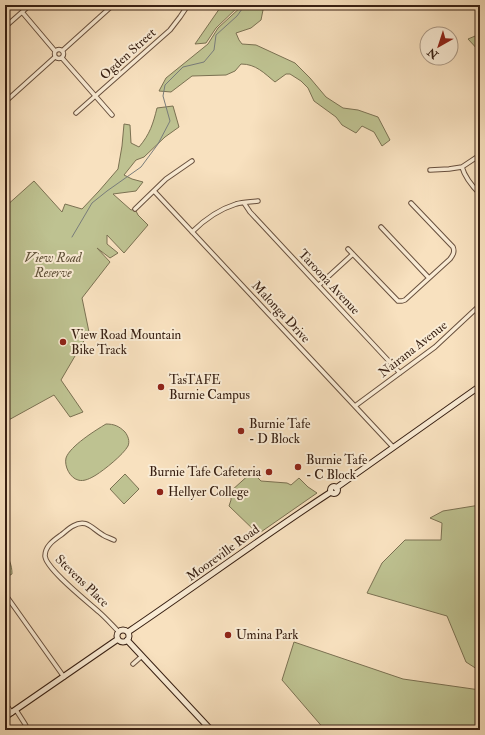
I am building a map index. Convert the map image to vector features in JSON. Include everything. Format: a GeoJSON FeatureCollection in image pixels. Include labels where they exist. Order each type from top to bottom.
{"type":"FeatureCollection","features":[{"type":"Feature","properties":{"kind":"main road","name":"Mooreville Road"},"geometry":{"type":"LineString","coordinates":[[128,632],[270,532],[331,492],[330,489],[332,487],[334,486],[336,488],[480,386]]}},
{"type":"Feature","properties":{"kind":"main road"},"geometry":{"type":"LineString","coordinates":[[118,639],[117,636],[119,632],[123,630],[128,632],[129,635],[127,640]]}},
{"type":"Feature","properties":{"kind":"main road"},"geometry":{"type":"LineString","coordinates":[[118,639],[124,642],[127,640]]}},
{"type":"Feature","properties":{"kind":"main road"},"geometry":{"type":"LineString","coordinates":[[5,717],[118,639]]}},
{"type":"Feature","properties":{"kind":"main road"},"geometry":{"type":"LineString","coordinates":[[127,640],[211,730]]}},
{"type":"Feature","properties":{"kind":"street"},"geometry":{"type":"LineString","coordinates":[[5,27],[30,5]]}},
{"type":"Feature","properties":{"kind":"street"},"geometry":{"type":"LineString","coordinates":[[22,12],[56,51],[62,51],[114,5]]}},
{"type":"Feature","properties":{"kind":"street","name":"Ogden Street"},"geometry":{"type":"LineString","coordinates":[[76,113],[170,30],[188,5]]}},
{"type":"Feature","properties":{"kind":"street"},"geometry":{"type":"LineString","coordinates":[[5,102],[55,57],[54,55],[56,51]]}},
{"type":"Feature","properties":{"kind":"street"},"geometry":{"type":"LineString","coordinates":[[62,51],[62,58],[112,115]]}},
{"type":"Feature","properties":{"kind":"street"},"geometry":{"type":"LineString","coordinates":[[55,57],[59,59],[62,58]]}},
{"type":"Feature","properties":{"kind":"street"},"geometry":{"type":"LineString","coordinates":[[430,170],[462,167],[480,155]]}},
{"type":"Feature","properties":{"kind":"street"},"geometry":{"type":"LineString","coordinates":[[135,209],[166,179],[192,162]]}},
{"type":"Feature","properties":{"kind":"street"},"geometry":{"type":"LineString","coordinates":[[462,167],[463,172],[469,182],[480,194]]}},
{"type":"Feature","properties":{"kind":"street","name":"Malonga Drive"},"geometry":{"type":"LineString","coordinates":[[154,191],[393,447]]}},
{"type":"Feature","properties":{"kind":"street"},"geometry":{"type":"LineString","coordinates":[[192,232],[214,214],[236,204],[258,201]]}},
{"type":"Feature","properties":{"kind":"street","name":"Taroona Avenue"},"geometry":{"type":"LineString","coordinates":[[244,203],[250,212],[400,373]]}},
{"type":"Feature","properties":{"kind":"street"},"geometry":{"type":"LineString","coordinates":[[348,249],[398,301],[405,300],[452,256],[454,250],[453,247],[411,203]]}},
{"type":"Feature","properties":{"kind":"street"},"geometry":{"type":"LineString","coordinates":[[381,227],[429,278]]}},
{"type":"Feature","properties":{"kind":"street"},"geometry":{"type":"LineString","coordinates":[[319,285],[353,254]]}},
{"type":"Feature","properties":{"kind":"street","name":"Nairana Avenue"},"geometry":{"type":"LineString","coordinates":[[355,406],[436,348],[480,305]]}},
{"type":"Feature","properties":{"kind":"street","name":"Stevens Place"},"geometry":{"type":"LineString","coordinates":[[114,540],[87,524],[80,523],[73,526],[52,542],[48,546],[45,554],[47,562],[56,573],[119,632]]}},
{"type":"Feature","properties":{"kind":"street"},"geometry":{"type":"LineString","coordinates":[[5,594],[64,677]]}},
{"type":"Feature","properties":{"kind":"street"},"geometry":{"type":"LineString","coordinates":[[133,664],[142,656]]}},
{"type":"Feature","properties":{"kind":"street"},"geometry":{"type":"LineString","coordinates":[[5,703],[14,711],[28,730]]}},
{"type":"Feature","properties":{"kind":"green space"},"geometry":{"type":"Polygon","coordinates":[[[222,5],[240,5],[216,28],[206,43],[195,44],[222,5]]]}},
{"type":"Feature","properties":{"kind":"green space"},"geometry":{"type":"Polygon","coordinates":[[[243,5],[264,5],[261,20],[251,28],[236,33],[242,44],[256,45],[295,63],[326,97],[343,108],[358,110],[378,117],[390,140],[382,146],[374,132],[362,126],[356,133],[342,125],[336,117],[314,101],[308,88],[301,81],[290,74],[286,74],[275,82],[260,70],[246,64],[241,64],[235,71],[226,75],[192,76],[171,92],[159,91],[166,78],[208,44],[218,28],[243,5]]]}},
{"type":"Feature","properties":{"kind":"green space"},"geometry":{"type":"Polygon","coordinates":[[[480,34],[480,52],[468,39],[480,34]]]}},
{"type":"Feature","properties":{"kind":"green space","name":"View Road Reserve"},"geometry":{"type":"Polygon","coordinates":[[[173,106],[179,127],[165,137],[144,157],[136,160],[124,175],[143,182],[136,191],[113,194],[131,210],[135,209],[138,215],[148,225],[124,253],[107,235],[107,244],[118,253],[110,258],[97,248],[110,262],[82,298],[89,332],[61,380],[83,412],[70,417],[54,395],[5,422],[5,269],[9,265],[5,260],[5,207],[34,181],[62,212],[65,204],[82,209],[118,169],[124,124],[130,125],[131,143],[139,147],[151,129],[157,108],[173,106]]]}},
{"type":"Feature","properties":{"kind":"green space"},"geometry":{"type":"Polygon","coordinates":[[[106,424],[112,424],[121,428],[125,432],[129,442],[126,450],[96,475],[85,480],[75,479],[68,471],[66,465],[68,453],[84,439],[106,424]]]}},
{"type":"Feature","properties":{"kind":"green space"},"geometry":{"type":"Polygon","coordinates":[[[252,472],[261,481],[287,483],[291,485],[299,478],[317,493],[258,534],[229,506],[231,491],[252,472]]]}},
{"type":"Feature","properties":{"kind":"green space"},"geometry":{"type":"Polygon","coordinates":[[[125,474],[139,489],[124,504],[110,489],[125,474]]]}},
{"type":"Feature","properties":{"kind":"green space"},"geometry":{"type":"Polygon","coordinates":[[[480,505],[480,671],[466,662],[447,616],[367,593],[382,563],[405,540],[441,540],[442,523],[430,518],[443,511],[480,505]]]}},
{"type":"Feature","properties":{"kind":"green space"},"geometry":{"type":"Polygon","coordinates":[[[5,552],[10,562],[12,574],[5,578],[5,552]]]}},
{"type":"Feature","properties":{"kind":"green space"},"geometry":{"type":"Polygon","coordinates":[[[294,642],[403,679],[480,690],[480,730],[325,730],[282,680],[294,642]]]}},
{"type":"Feature","properties":{"kind":"waterway"},"geometry":{"type":"LineString","coordinates":[[72,237],[92,203],[141,167],[158,144],[170,121],[163,96],[165,85],[183,67],[204,62],[214,50],[216,35],[237,16],[245,5]]}},
{"type":"Feature","properties":{"kind":"place","name":"View Road Mountain Bike Track"},"geometry":{"type":"Point","coordinates":[63,342]}},
{"type":"Feature","properties":{"kind":"place","name":"TasTAFE Burnie Campus"},"geometry":{"type":"Point","coordinates":[161,387]}},
{"type":"Feature","properties":{"kind":"place","name":"Burnie Tafe - D Block"},"geometry":{"type":"Point","coordinates":[241,431]}},
{"type":"Feature","properties":{"kind":"place","name":"Burnie Tafe - C Block"},"geometry":{"type":"Point","coordinates":[298,467]}},
{"type":"Feature","properties":{"kind":"place","name":"Burnie Tafe Cafeteria"},"geometry":{"type":"Point","coordinates":[269,472]}},
{"type":"Feature","properties":{"kind":"place","name":"Hellyer College"},"geometry":{"type":"Point","coordinates":[160,492]}},
{"type":"Feature","properties":{"kind":"place","name":"Umina Park"},"geometry":{"type":"Point","coordinates":[228,635]}}]}
